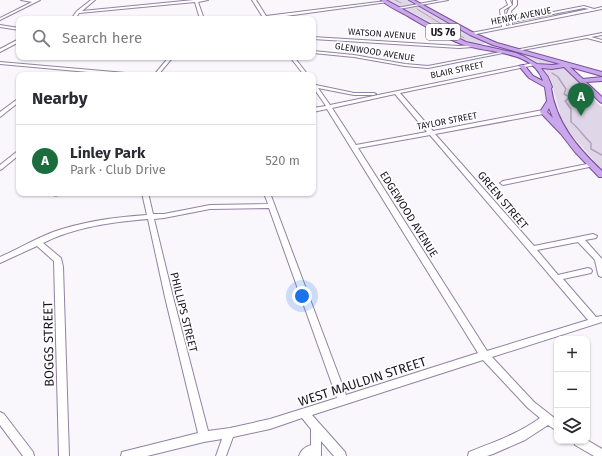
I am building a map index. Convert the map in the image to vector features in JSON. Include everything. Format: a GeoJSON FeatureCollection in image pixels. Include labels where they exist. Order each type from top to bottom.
{"type":"FeatureCollection","features":[{"type":"Feature","properties":{"kind":"main road","name":"US 76"},"geometry":{"type":"LineString","coordinates":[[411,0],[472,34],[495,44],[565,64],[602,101]]}},
{"type":"Feature","properties":{"kind":"main road","name":"US 76"},"geometry":{"type":"LineString","coordinates":[[385,1],[454,38],[481,48],[506,52],[535,65]]}},
{"type":"Feature","properties":{"kind":"main road"},"geometry":{"type":"LineString","coordinates":[[481,48],[485,45],[495,44]]}},
{"type":"Feature","properties":{"kind":"main road"},"geometry":{"type":"LineString","coordinates":[[535,65],[552,67],[565,64],[602,74]]}},
{"type":"Feature","properties":{"kind":"main road"},"geometry":{"type":"LineString","coordinates":[[535,65],[545,76],[549,87],[550,101],[568,138]]}},
{"type":"Feature","properties":{"kind":"main road"},"geometry":{"type":"LineString","coordinates":[[522,66],[531,77],[549,87]]}},
{"type":"Feature","properties":{"kind":"main road"},"geometry":{"type":"LineString","coordinates":[[582,81],[602,79]]}},
{"type":"Feature","properties":{"kind":"main road"},"geometry":{"type":"LineString","coordinates":[[550,101],[543,112],[553,125],[568,138],[592,166],[602,174]]}},
{"type":"Feature","properties":{"kind":"street"},"geometry":{"type":"LineString","coordinates":[[23,0],[37,1]]}},
{"type":"Feature","properties":{"kind":"street"},"geometry":{"type":"LineString","coordinates":[[75,16],[93,0]]}},
{"type":"Feature","properties":{"kind":"street"},"geometry":{"type":"LineString","coordinates":[[150,0],[151,5]]}},
{"type":"Feature","properties":{"kind":"street"},"geometry":{"type":"LineString","coordinates":[[196,0],[201,16]]}},
{"type":"Feature","properties":{"kind":"street"},"geometry":{"type":"LineString","coordinates":[[78,12],[206,0]]}},
{"type":"Feature","properties":{"kind":"street"},"geometry":{"type":"LineString","coordinates":[[254,0],[265,16]]}},
{"type":"Feature","properties":{"kind":"street"},"geometry":{"type":"LineString","coordinates":[[399,8],[446,0]]}},
{"type":"Feature","properties":{"kind":"street"},"geometry":{"type":"LineString","coordinates":[[504,28],[502,12],[504,8],[510,5],[508,0]]}},
{"type":"Feature","properties":{"kind":"street"},"geometry":{"type":"LineString","coordinates":[[512,26],[507,13],[508,9],[515,5],[516,0]]}},
{"type":"Feature","properties":{"kind":"street"},"geometry":{"type":"LineString","coordinates":[[0,19],[37,1]]}},
{"type":"Feature","properties":{"kind":"street"},"geometry":{"type":"LineString","coordinates":[[280,16],[385,1]]}},
{"type":"Feature","properties":{"kind":"street","name":"HENRY AVENUE"},"geometry":{"type":"LineString","coordinates":[[510,21],[584,7],[596,9]]}},
{"type":"Feature","properties":{"kind":"street","name":"HENRY AVENUE"},"geometry":{"type":"LineString","coordinates":[[472,34],[602,8]]}},
{"type":"Feature","properties":{"kind":"street"},"geometry":{"type":"LineString","coordinates":[[0,26],[16,29]]}},
{"type":"Feature","properties":{"kind":"street"},"geometry":{"type":"LineString","coordinates":[[517,50],[602,34]]}},
{"type":"Feature","properties":{"kind":"street"},"geometry":{"type":"LineString","coordinates":[[585,37],[602,41]]}},
{"type":"Feature","properties":{"kind":"street","name":"WATSON AVENUE"},"geometry":{"type":"LineString","coordinates":[[316,38],[459,47],[474,46]]}},
{"type":"Feature","properties":{"kind":"street"},"geometry":{"type":"LineString","coordinates":[[0,51],[16,42]]}},
{"type":"Feature","properties":{"kind":"street","name":"GLENWOOD AVENUE"},"geometry":{"type":"LineString","coordinates":[[316,52],[422,67],[443,65],[506,52]]}},
{"type":"Feature","properties":{"kind":"street"},"geometry":{"type":"LineString","coordinates":[[158,72],[168,60]]}},
{"type":"Feature","properties":{"kind":"street"},"geometry":{"type":"LineString","coordinates":[[294,60],[304,72]]}},
{"type":"Feature","properties":{"kind":"street"},"geometry":{"type":"LineString","coordinates":[[0,63],[86,72]]}},
{"type":"Feature","properties":{"kind":"street","name":"BLAIR STREET"},"geometry":{"type":"LineString","coordinates":[[316,109],[522,66],[535,65]]}},
{"type":"Feature","properties":{"kind":"street"},"geometry":{"type":"LineString","coordinates":[[54,72],[57,69]]}},
{"type":"Feature","properties":{"kind":"street","name":"BLAIR STREET"},"geometry":{"type":"LineString","coordinates":[[316,85],[354,94],[384,95]]}},
{"type":"Feature","properties":{"kind":"street","name":"EDGEWOOD AVENUE"},"geometry":{"type":"LineString","coordinates":[[316,88],[485,356],[507,381],[554,424]]}},
{"type":"Feature","properties":{"kind":"street","name":"GREEN STREET"},"geometry":{"type":"LineString","coordinates":[[396,92],[432,132],[556,278],[598,320]]}},
{"type":"Feature","properties":{"kind":"street"},"geometry":{"type":"LineString","coordinates":[[0,115],[16,102]]}},
{"type":"Feature","properties":{"kind":"street","name":"TAYLOR STREET"},"geometry":{"type":"LineString","coordinates":[[354,147],[543,112]]}},
{"type":"Feature","properties":{"kind":"street"},"geometry":{"type":"LineString","coordinates":[[0,168],[16,155]]}},
{"type":"Feature","properties":{"kind":"street"},"geometry":{"type":"LineString","coordinates":[[503,183],[592,166]]}},
{"type":"Feature","properties":{"kind":"street","name":"PHILLIPS STREET"},"geometry":{"type":"LineString","coordinates":[[146,196],[169,297],[204,436]]}},
{"type":"Feature","properties":{"kind":"street"},"geometry":{"type":"LineString","coordinates":[[268,196],[343,400]]}},
{"type":"Feature","properties":{"kind":"street"},"geometry":{"type":"LineString","coordinates":[[0,260],[55,234],[109,221],[151,217],[210,208],[272,206]]}},
{"type":"Feature","properties":{"kind":"street"},"geometry":{"type":"LineString","coordinates":[[532,249],[593,236]]}},
{"type":"Feature","properties":{"kind":"street"},"geometry":{"type":"LineString","coordinates":[[580,239],[598,259],[602,274]]}},
{"type":"Feature","properties":{"kind":"street","name":"BOGGS STREET"},"geometry":{"type":"LineString","coordinates":[[37,242],[58,260],[59,267],[64,456]]}},
{"type":"Feature","properties":{"kind":"street"},"geometry":{"type":"LineString","coordinates":[[556,278],[588,271]]}},
{"type":"Feature","properties":{"kind":"street","name":"WEST MAULDIN STREET"},"geometry":{"type":"LineString","coordinates":[[126,456],[204,436],[230,433],[270,424],[598,320]]}},
{"type":"Feature","properties":{"kind":"street"},"geometry":{"type":"LineString","coordinates":[[304,413],[340,456]]}},
{"type":"Feature","properties":{"kind":"street"},"geometry":{"type":"LineString","coordinates":[[0,417],[29,456]]}},
{"type":"Feature","properties":{"kind":"street"},"geometry":{"type":"LineString","coordinates":[[473,456],[521,437],[532,431],[547,419]]}},
{"type":"Feature","properties":{"kind":"street"},"geometry":{"type":"LineString","coordinates":[[304,456],[308,451],[315,453],[316,428]]}},
{"type":"Feature","properties":{"kind":"street"},"geometry":{"type":"LineString","coordinates":[[221,456],[230,433]]}},
{"type":"Feature","properties":{"kind":"street"},"geometry":{"type":"LineString","coordinates":[[584,444],[602,455]]}},
{"type":"Feature","properties":{"kind":"shaded area"},"geometry":{"type":"Polygon","coordinates":[[[388,0],[409,0],[489,42],[479,45],[466,41],[388,0]]]}},
{"type":"Feature","properties":{"kind":"shaded area"},"geometry":{"type":"Polygon","coordinates":[[[488,45],[495,45],[556,64],[538,65],[520,56],[484,47],[488,45]]]}},
{"type":"Feature","properties":{"kind":"shaded area"},"geometry":{"type":"Polygon","coordinates":[[[542,67],[561,67],[566,69],[602,107],[602,170],[563,125],[550,78],[542,67]]]}},
{"type":"Feature","properties":{"kind":"waterway"},"geometry":{"type":"LineString","coordinates":[[395,0],[401,3]]}},
{"type":"Feature","properties":{"kind":"waterway"},"geometry":{"type":"LineString","coordinates":[[417,9],[464,38]]}},
{"type":"Feature","properties":{"kind":"waterway"},"geometry":{"type":"LineString","coordinates":[[552,73],[558,77],[566,89],[564,94],[568,96],[568,99],[565,101],[571,109],[571,122],[591,143],[591,149],[602,155]]}},
{"type":"Feature","properties":{"kind":"place","name":"Linley Park"},"geometry":{"type":"Point","coordinates":[581,116]}}]}
